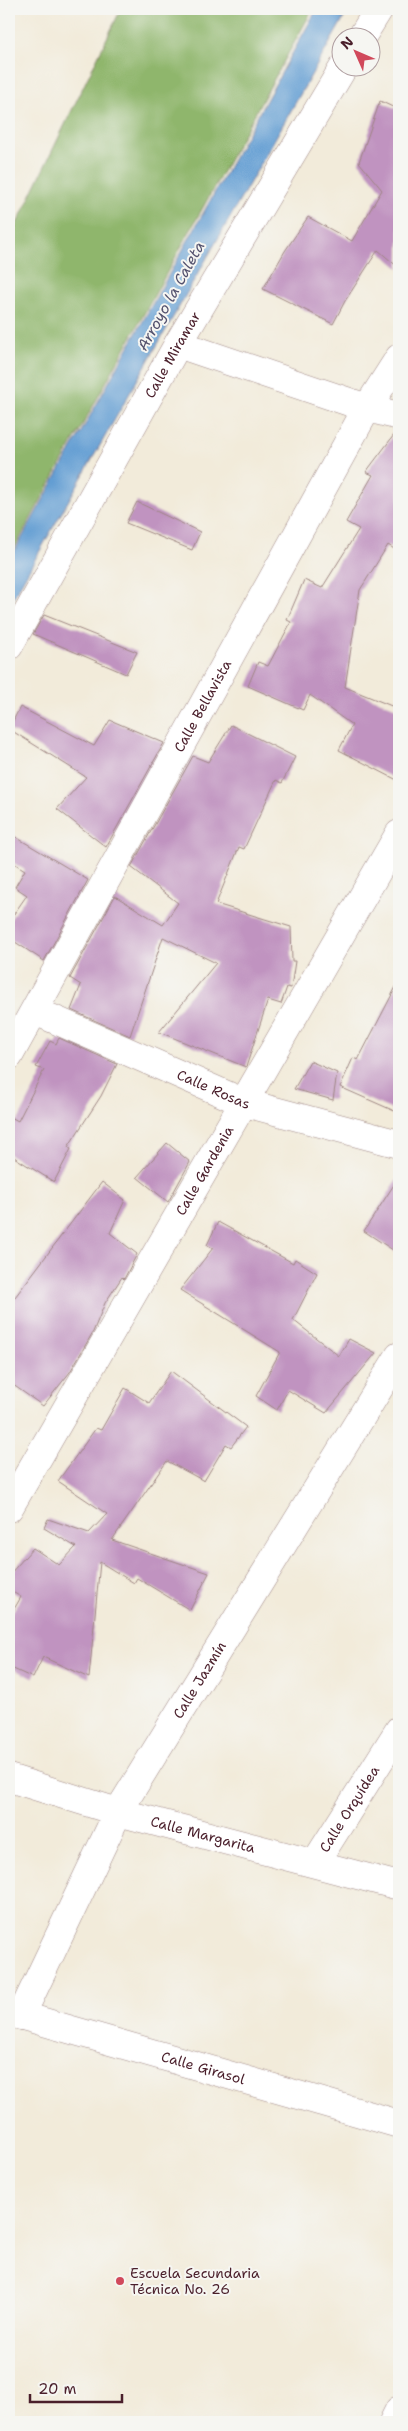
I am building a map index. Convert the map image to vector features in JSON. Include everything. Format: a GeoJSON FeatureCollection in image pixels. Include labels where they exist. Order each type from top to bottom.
{"type":"FeatureCollection","features":[{"type":"Feature","properties":{"kind":"street"},"geometry":{"type":"LineString","coordinates":[[367,28],[379,9]]}},
{"type":"Feature","properties":{"kind":"street","name":"Calle Miramar"},"geometry":{"type":"LineString","coordinates":[[9,646],[178,344],[337,78]]}},
{"type":"Feature","properties":{"kind":"street"},"geometry":{"type":"LineString","coordinates":[[178,344],[367,408],[399,416]]}},
{"type":"Feature","properties":{"kind":"street","name":"Calle Bellavista"},"geometry":{"type":"LineString","coordinates":[[12,1044],[35,1011],[367,408],[399,358]]}},
{"type":"Feature","properties":{"kind":"street","name":"Calle Gardenia"},"geometry":{"type":"LineString","coordinates":[[9,1508],[399,834]]}},
{"type":"Feature","properties":{"kind":"street","name":"Calle Rosas"},"geometry":{"type":"LineString","coordinates":[[35,1011],[245,1103],[399,1144]]}},
{"type":"Feature","properties":{"kind":"street","name":"Calle Jazmín"},"geometry":{"type":"LineString","coordinates":[[15,2014],[118,1812],[399,1356]]}},
{"type":"Feature","properties":{"kind":"street","name":"Calle Orquídea"},"geometry":{"type":"LineString","coordinates":[[315,1863],[399,1730]]}},
{"type":"Feature","properties":{"kind":"street","name":"Calle Margarita"},"geometry":{"type":"LineString","coordinates":[[9,1778],[118,1812],[399,1886]]}},
{"type":"Feature","properties":{"kind":"street","name":"Calle Girasol"},"geometry":{"type":"LineString","coordinates":[[15,2014],[399,2124]]}},
{"type":"Feature","properties":{"kind":"street"},"geometry":{"type":"LineString","coordinates":[[393,2422],[399,2410]]}},
{"type":"Feature","properties":{"kind":"green space"},"geometry":{"type":"Polygon","coordinates":[[[121,9],[313,9],[9,558],[9,240],[121,9]]]}},
{"type":"Feature","properties":{"kind":"water","name":"Arroyo la Caleta"},"geometry":{"type":"Polygon","coordinates":[[[317,9],[349,9],[338,28],[330,28],[330,42],[9,605],[9,561],[317,9]]]}},
{"type":"Feature","properties":{"kind":"building"},"geometry":{"type":"Polygon","coordinates":[[[380,101],[399,110],[399,268],[378,250],[345,301],[333,324],[263,289],[308,217],[352,241],[382,190],[359,162],[380,101]]]}},
{"type":"Feature","properties":{"kind":"building"},"geometry":{"type":"Polygon","coordinates":[[[397,431],[399,431],[399,552],[388,545],[360,590],[345,687],[399,709],[399,781],[339,750],[352,725],[310,695],[303,710],[248,686],[258,662],[268,666],[291,622],[287,620],[304,580],[322,588],[359,529],[346,522],[373,475],[366,472],[397,431]]]}},
{"type":"Feature","properties":{"kind":"building"},"geometry":{"type":"Polygon","coordinates":[[[137,502],[200,532],[192,550],[126,523],[137,502]]]}},
{"type":"Feature","properties":{"kind":"building"},"geometry":{"type":"Polygon","coordinates":[[[44,615],[137,652],[126,674],[33,634],[44,615]]]}},
{"type":"Feature","properties":{"kind":"building"},"geometry":{"type":"Polygon","coordinates":[[[20,707],[94,746],[110,720],[164,743],[106,847],[57,809],[86,777],[9,729],[20,707]]]}},
{"type":"Feature","properties":{"kind":"building"},"geometry":{"type":"Polygon","coordinates":[[[231,725],[295,757],[282,783],[276,780],[244,849],[239,847],[216,904],[291,927],[292,961],[295,961],[291,988],[287,987],[281,1004],[268,1000],[246,1067],[159,1032],[216,963],[163,937],[130,1036],[71,1010],[81,985],[70,978],[115,896],[163,925],[178,903],[131,867],[193,756],[208,762],[231,725]]]}},
{"type":"Feature","properties":{"kind":"building"},"geometry":{"type":"Polygon","coordinates":[[[9,833],[88,880],[44,961],[9,938],[9,921],[27,895],[15,887],[25,870],[9,860],[9,833]]]}},
{"type":"Feature","properties":{"kind":"building"},"geometry":{"type":"Polygon","coordinates":[[[399,981],[399,1113],[340,1087],[353,1058],[358,1060],[399,981]]]}},
{"type":"Feature","properties":{"kind":"building"},"geometry":{"type":"Polygon","coordinates":[[[59,1038],[117,1064],[101,1096],[68,1147],[71,1149],[54,1182],[9,1154],[9,1116],[18,1121],[44,1070],[36,1067],[50,1041],[56,1044],[59,1038]]]}},
{"type":"Feature","properties":{"kind":"building"},"geometry":{"type":"Polygon","coordinates":[[[310,1061],[337,1073],[333,1100],[294,1089],[310,1061]]]}},
{"type":"Feature","properties":{"kind":"building"},"geometry":{"type":"Polygon","coordinates":[[[167,1143],[190,1162],[168,1202],[137,1177],[167,1143]]]}},
{"type":"Feature","properties":{"kind":"building"},"geometry":{"type":"Polygon","coordinates":[[[399,1177],[399,1254],[364,1231],[399,1177]]]}},
{"type":"Feature","properties":{"kind":"building"},"geometry":{"type":"Polygon","coordinates":[[[102,1182],[125,1200],[110,1233],[137,1254],[124,1279],[122,1277],[105,1303],[93,1332],[70,1372],[43,1406],[9,1382],[9,1305],[102,1182]]]}},
{"type":"Feature","properties":{"kind":"building"},"geometry":{"type":"Polygon","coordinates":[[[218,1222],[293,1263],[295,1259],[317,1273],[293,1320],[339,1356],[349,1339],[376,1353],[326,1413],[288,1390],[277,1410],[256,1396],[280,1352],[180,1290],[213,1248],[207,1245],[218,1222]]]}},
{"type":"Feature","properties":{"kind":"building"},"geometry":{"type":"Polygon","coordinates":[[[171,1371],[246,1427],[231,1447],[226,1444],[204,1481],[167,1461],[112,1540],[209,1573],[190,1610],[137,1578],[134,1583],[100,1562],[89,1678],[43,1657],[33,1678],[9,1667],[9,1618],[21,1597],[9,1590],[9,1575],[33,1548],[59,1565],[76,1547],[44,1528],[48,1519],[89,1533],[107,1514],[58,1481],[96,1428],[101,1430],[125,1388],[149,1403],[171,1371]]]}},
{"type":"Feature","properties":{"kind":"place","name":"Escuela Secundaria Técnica No. 26"},"geometry":{"type":"Point","coordinates":[120,2281]}}]}
